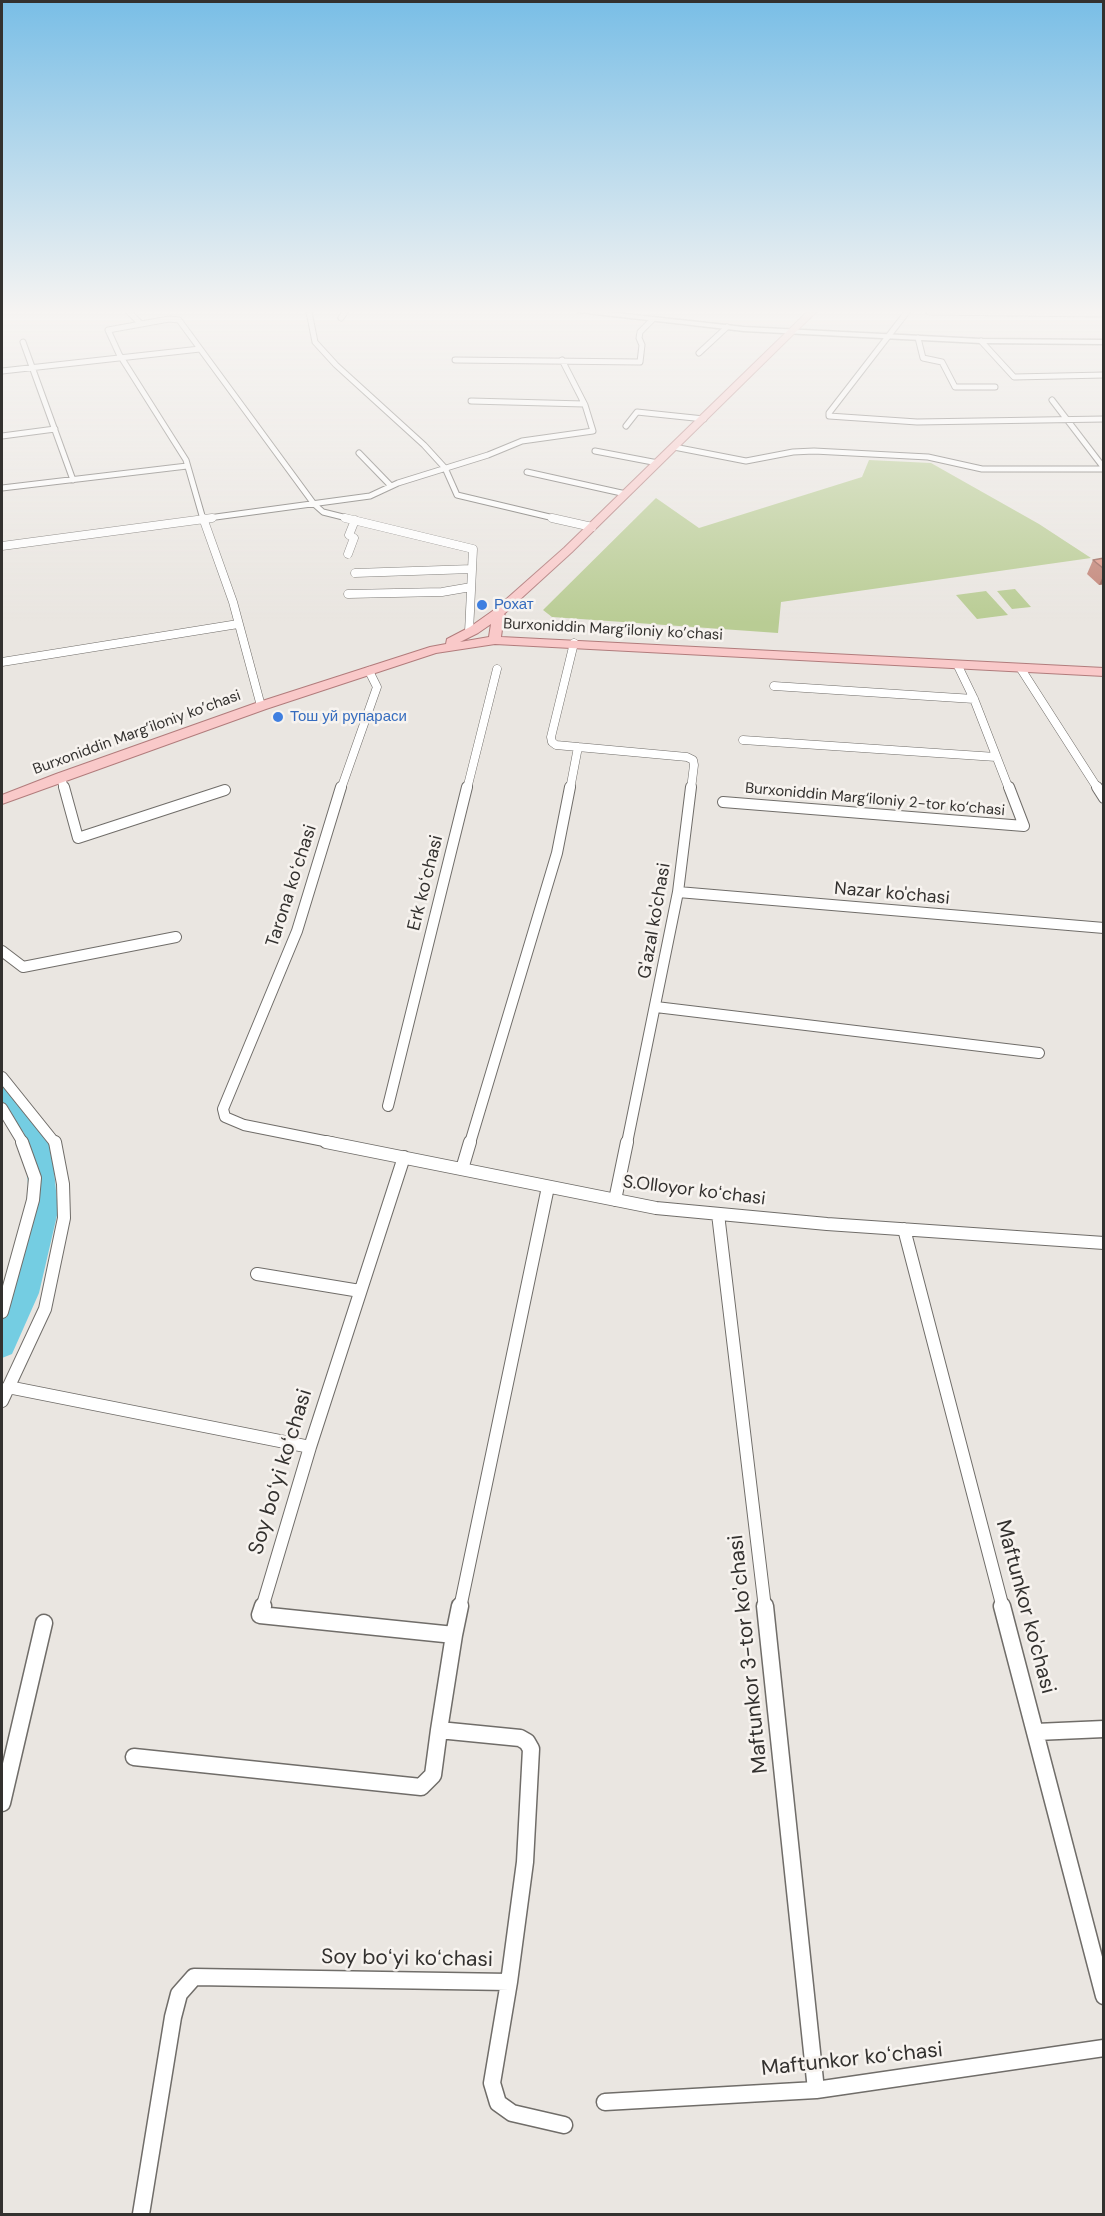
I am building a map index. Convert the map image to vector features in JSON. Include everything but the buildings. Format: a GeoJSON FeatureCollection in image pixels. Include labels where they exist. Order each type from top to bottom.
{"type":"FeatureCollection","features":[{"type":"Feature","properties":{"kind":"main road"},"geometry":{"type":"LineString","coordinates":[[434,650],[469,632],[498,613],[592,527],[708,415]]}},
{"type":"Feature","properties":{"kind":"main road"},"geometry":{"type":"LineString","coordinates":[[495,640],[498,613]]}},
{"type":"Feature","properties":{"kind":"main road"},"geometry":{"type":"LineString","coordinates":[[498,613],[506,625],[515,632],[544,642]]}},
{"type":"Feature","properties":{"kind":"main road","name":"Burxoniddin Marg’iloniy ko’chasi"},"geometry":{"type":"LineString","coordinates":[[2,800],[261,706],[434,650],[495,640],[1104,672]]}},
{"type":"Feature","properties":{"kind":"street"},"geometry":{"type":"LineString","coordinates":[[50,415],[72,480]]}},
{"type":"Feature","properties":{"kind":"street"},"geometry":{"type":"LineString","coordinates":[[157,415],[187,466],[203,519],[233,602],[261,706]]}},
{"type":"Feature","properties":{"kind":"street"},"geometry":{"type":"LineString","coordinates":[[249,415],[314,504],[323,512],[471,549],[473,551],[469,632]]}},
{"type":"Feature","properties":{"kind":"street"},"geometry":{"type":"LineString","coordinates":[[392,415],[445,468],[457,495],[592,527]]}},
{"type":"Feature","properties":{"kind":"street"},"geometry":{"type":"LineString","coordinates":[[2,546],[370,496],[391,486],[522,441],[593,431],[588,415]]}},
{"type":"Feature","properties":{"kind":"street"},"geometry":{"type":"LineString","coordinates":[[626,426],[634,415]]}},
{"type":"Feature","properties":{"kind":"street"},"geometry":{"type":"LineString","coordinates":[[670,415],[704,419]]}},
{"type":"Feature","properties":{"kind":"street"},"geometry":{"type":"LineString","coordinates":[[829,415],[926,422],[1104,419]]}},
{"type":"Feature","properties":{"kind":"street"},"geometry":{"type":"LineString","coordinates":[[1063,415],[1104,469]]}},
{"type":"Feature","properties":{"kind":"street"},"geometry":{"type":"LineString","coordinates":[[2,436],[55,429]]}},
{"type":"Feature","properties":{"kind":"street"},"geometry":{"type":"LineString","coordinates":[[674,447],[746,461],[793,452],[814,451],[928,457],[982,469],[1104,469]]}},
{"type":"Feature","properties":{"kind":"street"},"geometry":{"type":"LineString","coordinates":[[595,451],[658,463]]}},
{"type":"Feature","properties":{"kind":"street"},"geometry":{"type":"LineString","coordinates":[[359,453],[391,486]]}},
{"type":"Feature","properties":{"kind":"street"},"geometry":{"type":"LineString","coordinates":[[2,488],[187,466]]}},
{"type":"Feature","properties":{"kind":"street"},"geometry":{"type":"LineString","coordinates":[[527,472],[626,494]]}},
{"type":"Feature","properties":{"kind":"street"},"geometry":{"type":"LineString","coordinates":[[348,554],[354,538],[349,535],[355,520]]}},
{"type":"Feature","properties":{"kind":"street"},"geometry":{"type":"LineString","coordinates":[[355,573],[472,569]]}},
{"type":"Feature","properties":{"kind":"street"},"geometry":{"type":"LineString","coordinates":[[348,594],[442,592],[471,587]]}},
{"type":"Feature","properties":{"kind":"street"},"geometry":{"type":"LineString","coordinates":[[2,662],[238,624]]}},
{"type":"Feature","properties":{"kind":"street","name":"G'azal ko'chasi"},"geometry":{"type":"LineString","coordinates":[[574,643],[551,737],[552,742],[556,745],[678,756],[693,760],[678,892],[615,1200]]}},
{"type":"Feature","properties":{"kind":"street"},"geometry":{"type":"LineString","coordinates":[[743,740],[996,758],[975,699],[958,666]]}},
{"type":"Feature","properties":{"kind":"street","name":"Erk koʻchasi"},"geometry":{"type":"LineString","coordinates":[[388,1106],[496,669]]}},
{"type":"Feature","properties":{"kind":"street"},"geometry":{"type":"LineString","coordinates":[[1021,669],[1104,798]]}},
{"type":"Feature","properties":{"kind":"street","name":"Tarona koʻchasi"},"geometry":{"type":"LineString","coordinates":[[223,1109],[297,931],[350,759],[377,687],[369,671]]}},
{"type":"Feature","properties":{"kind":"street"},"geometry":{"type":"LineString","coordinates":[[774,686],[975,699]]}},
{"type":"Feature","properties":{"kind":"street"},"geometry":{"type":"LineString","coordinates":[[462,1169],[557,853],[578,747]]}},
{"type":"Feature","properties":{"kind":"street","name":"Burxoniddin Marg‘iloniy 2-tor ko‘chasi"},"geometry":{"type":"LineString","coordinates":[[723,802],[1024,826],[996,758]]}},
{"type":"Feature","properties":{"kind":"street"},"geometry":{"type":"LineString","coordinates":[[61,777],[78,838],[225,790]]}},
{"type":"Feature","properties":{"kind":"street","name":"Nazar ko'chasi"},"geometry":{"type":"LineString","coordinates":[[678,892],[1104,928]]}},
{"type":"Feature","properties":{"kind":"street"},"geometry":{"type":"LineString","coordinates":[[2,951],[22,967],[176,937]]}},
{"type":"Feature","properties":{"kind":"street"},"geometry":{"type":"LineString","coordinates":[[656,1007],[1039,1053]]}},
{"type":"Feature","properties":{"kind":"street"},"geometry":{"type":"LineString","coordinates":[[2,1077],[55,1142],[63,1184],[64,1218],[45,1309],[2,1401]]}},
{"type":"Feature","properties":{"kind":"street"},"geometry":{"type":"LineString","coordinates":[[2,1108],[20,1135],[35,1178],[33,1200],[2,1312]]}},
{"type":"Feature","properties":{"kind":"street","name":"S.Olloyor koʻchasi"},"geometry":{"type":"LineString","coordinates":[[223,1109],[225,1117],[244,1125],[656,1208],[1104,1243]]}},
{"type":"Feature","properties":{"kind":"street","name":"Soy boʻyi koʻchasi"},"geometry":{"type":"LineString","coordinates":[[404,1157],[310,1447],[260,1615],[454,1635]]}},
{"type":"Feature","properties":{"kind":"street"},"geometry":{"type":"LineString","coordinates":[[134,1757],[421,1787],[433,1775],[454,1635],[548,1187]]}},
{"type":"Feature","properties":{"kind":"street","name":"Maftunkor 3-tor koʼchasi"},"geometry":{"type":"LineString","coordinates":[[718,1214],[759,1546],[816,2090]]}},
{"type":"Feature","properties":{"kind":"street","name":"Maftunkor ko'chasi"},"geometry":{"type":"LineString","coordinates":[[904,1229],[1104,1996]]}},
{"type":"Feature","properties":{"kind":"street"},"geometry":{"type":"LineString","coordinates":[[257,1274],[360,1291]]}},
{"type":"Feature","properties":{"kind":"street"},"geometry":{"type":"LineString","coordinates":[[8,1387],[310,1447]]}},
{"type":"Feature","properties":{"kind":"street"},"geometry":{"type":"LineString","coordinates":[[2,1803],[44,1623]]}},
{"type":"Feature","properties":{"kind":"street"},"geometry":{"type":"LineString","coordinates":[[1036,1732],[1104,1729]]}},
{"type":"Feature","properties":{"kind":"street","name":"Soy boʻyi koʻchasi"},"geometry":{"type":"LineString","coordinates":[[141,2214],[178,1994],[194,1977],[509,1982],[525,1862],[531,1749],[527,1742],[520,1738],[439,1730]]}},
{"type":"Feature","properties":{"kind":"street"},"geometry":{"type":"LineString","coordinates":[[509,1982],[492,2083],[498,2103],[512,2113],[564,2125]]}},
{"type":"Feature","properties":{"kind":"street","name":"Maftunkor koʻchasi"},"geometry":{"type":"LineString","coordinates":[[605,2102],[816,2090],[1104,2048]]}},
{"type":"Feature","properties":{"kind":"green space"},"geometry":{"type":"Polygon","coordinates":[[[869,460],[931,463],[1039,524],[1091,558],[781,602],[778,633],[552,617],[543,610],[656,498],[699,528],[862,477],[869,460]]]}},
{"type":"Feature","properties":{"kind":"green space"},"geometry":{"type":"Polygon","coordinates":[[[1015,589],[1031,607],[1012,609],[997,591],[1015,589]]]}},
{"type":"Feature","properties":{"kind":"green space"},"geometry":{"type":"Polygon","coordinates":[[[986,591],[1008,615],[977,619],[956,595],[986,591]]]}},
{"type":"Feature","properties":{"kind":"waterway"},"geometry":{"type":"LineString","coordinates":[[2,1092],[37,1130],[44,1211],[25,1293],[2,1344]]}},
{"type":"Feature","properties":{"kind":"place","name":"Рохат"},"geometry":{"type":"Point","coordinates":[482,605]}},
{"type":"Feature","properties":{"kind":"place","name":"Тош уй рупараси"},"geometry":{"type":"Point","coordinates":[278,717]}}]}
